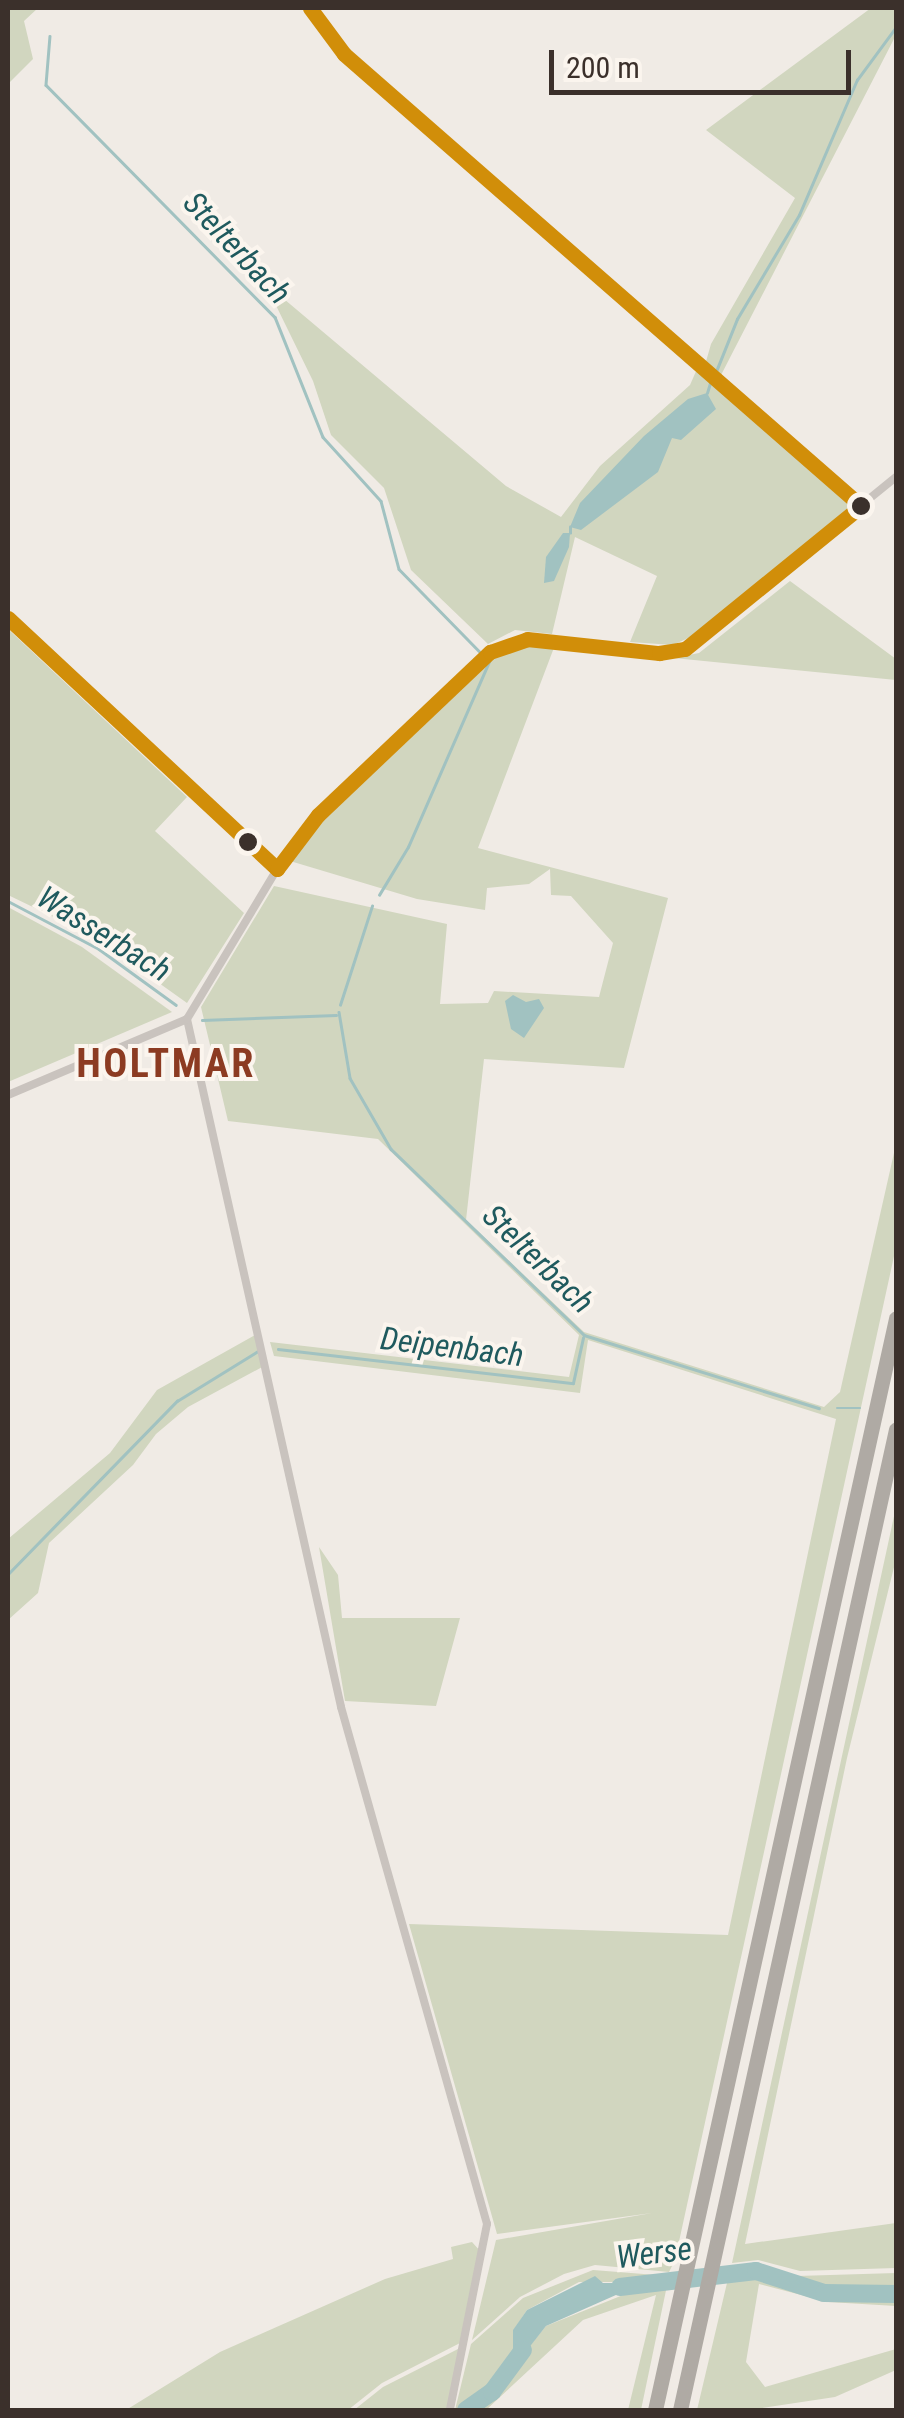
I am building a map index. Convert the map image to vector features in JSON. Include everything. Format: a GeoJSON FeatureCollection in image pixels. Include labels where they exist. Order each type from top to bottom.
{"type":"FeatureCollection","features":[{"type":"Feature","properties":{"kind":"highway"},"geometry":{"type":"LineString","coordinates":[[655,2410],[896,1318]]}},
{"type":"Feature","properties":{"kind":"highway"},"geometry":{"type":"LineString","coordinates":[[680,2410],[896,1429]]}},
{"type":"Feature","properties":{"kind":"street"},"geometry":{"type":"LineString","coordinates":[[310,8],[344,54],[861,506]]}},
{"type":"Feature","properties":{"kind":"street"},"geometry":{"type":"LineString","coordinates":[[8,1095],[187,1019],[277,869],[318,815],[490,652],[527,639],[658,653],[685,650],[896,477]]}},
{"type":"Feature","properties":{"kind":"street"},"geometry":{"type":"LineString","coordinates":[[8,618],[277,869]]}},
{"type":"Feature","properties":{"kind":"street"},"geometry":{"type":"LineString","coordinates":[[187,1019],[341,1707],[487,2224],[450,2410]]}},
{"type":"Feature","properties":{"kind":"green space"},"geometry":{"type":"Polygon","coordinates":[[[8,8],[38,8],[24,21],[33,59],[8,84],[8,8]]]}},
{"type":"Feature","properties":{"kind":"green space"},"geometry":{"type":"Polygon","coordinates":[[[871,8],[896,8],[896,35],[719,379],[705,365],[711,344],[795,198],[706,130],[871,8]]]}},
{"type":"Feature","properties":{"kind":"green space"},"geometry":{"type":"Polygon","coordinates":[[[265,283],[506,486],[561,517],[600,466],[690,385],[697,369],[852,506],[699,633],[673,645],[630,642],[657,576],[575,537],[552,634],[515,630],[488,644],[411,570],[384,488],[331,435],[313,381],[265,283]]]}},
{"type":"Feature","properties":{"kind":"green space"},"geometry":{"type":"Polygon","coordinates":[[[790,581],[896,659],[896,680],[674,658],[699,653],[790,581]]]}},
{"type":"Feature","properties":{"kind":"green space"},"geometry":{"type":"Polygon","coordinates":[[[8,629],[187,797],[155,831],[244,913],[187,1003],[93,936],[8,895],[8,629]]]}},
{"type":"Feature","properties":{"kind":"green space"},"geometry":{"type":"Polygon","coordinates":[[[521,642],[555,645],[478,848],[668,898],[624,1068],[484,1059],[466,1220],[584,1332],[824,1407],[840,1392],[896,1144],[896,1247],[675,2260],[669,2272],[595,2265],[564,2274],[520,2297],[472,2340],[496,2240],[652,2213],[497,2234],[409,1924],[728,1935],[836,1419],[588,1340],[580,1393],[274,1356],[270,1342],[569,1377],[579,1335],[378,1139],[228,1121],[201,1007],[274,886],[447,924],[440,1004],[488,1003],[494,991],[599,997],[613,943],[571,896],[551,895],[550,869],[529,884],[487,888],[485,910],[417,899],[290,861],[318,820],[439,703],[493,655],[521,642]]]}},
{"type":"Feature","properties":{"kind":"green space"},"geometry":{"type":"Polygon","coordinates":[[[8,907],[82,947],[172,1012],[8,1082],[8,907]]]}},
{"type":"Feature","properties":{"kind":"green space"},"geometry":{"type":"Polygon","coordinates":[[[257,1334],[264,1366],[188,1407],[156,1434],[133,1465],[49,1543],[38,1593],[8,1620],[8,1539],[110,1453],[157,1390],[257,1334]]]}},
{"type":"Feature","properties":{"kind":"green space"},"geometry":{"type":"Polygon","coordinates":[[[896,1507],[896,1559],[847,1758],[745,2244],[896,2223],[896,2268],[800,2271],[758,2260],[732,2263],[896,1507]]]}},
{"type":"Feature","properties":{"kind":"green space"},"geometry":{"type":"Polygon","coordinates":[[[319,1547],[338,1575],[342,1618],[460,1618],[436,1706],[345,1701],[319,1547]]]}},
{"type":"Feature","properties":{"kind":"green space"},"geometry":{"type":"Polygon","coordinates":[[[472,2242],[481,2252],[462,2342],[382,2383],[348,2410],[126,2410],[220,2352],[385,2279],[453,2259],[451,2247],[472,2242]]]}},
{"type":"Feature","properties":{"kind":"green space"},"geometry":{"type":"Polygon","coordinates":[[[757,2264],[797,2276],[896,2273],[896,2306],[828,2302],[759,2284],[746,2362],[765,2387],[896,2349],[896,2370],[835,2397],[749,2410],[697,2410],[731,2266],[757,2264]]]}},
{"type":"Feature","properties":{"kind":"green space"},"geometry":{"type":"Polygon","coordinates":[[[593,2270],[669,2276],[641,2410],[628,2410],[656,2295],[583,2320],[486,2410],[455,2410],[471,2344],[523,2298],[593,2270]],[[579,2282],[527,2310],[513,2331],[513,2366],[546,2326],[638,2289],[638,2282],[579,2282]]]}},
{"type":"Feature","properties":{"kind":"green space"},"geometry":{"type":"Polygon","coordinates":[[[460,2348],[447,2410],[354,2410],[383,2387],[460,2348]]]}},
{"type":"Feature","properties":{"kind":"water"},"geometry":{"type":"Polygon","coordinates":[[[707,393],[716,409],[681,440],[672,438],[658,472],[581,530],[570,527],[580,503],[644,436],[688,399],[707,393]]]}},
{"type":"Feature","properties":{"kind":"water"},"geometry":{"type":"Polygon","coordinates":[[[563,533],[570,533],[569,547],[554,581],[544,583],[546,557],[563,533]]]}},
{"type":"Feature","properties":{"kind":"water"},"geometry":{"type":"Polygon","coordinates":[[[513,995],[526,1002],[539,999],[544,1008],[524,1038],[511,1029],[505,1001],[513,995]]]}},
{"type":"Feature","properties":{"kind":"water"},"geometry":{"type":"Polygon","coordinates":[[[595,2276],[603,2283],[643,2283],[546,2326],[513,2368],[513,2330],[527,2310],[595,2276]]]}},
{"type":"Feature","properties":{"kind":"waterway"},"geometry":{"type":"LineString","coordinates":[[715,374],[737,319],[799,215],[857,80],[896,27]]}},
{"type":"Feature","properties":{"kind":"waterway","name":"Stelterbach"},"geometry":{"type":"LineString","coordinates":[[50,36],[46,85],[275,317],[323,437],[381,501],[399,569],[481,653]]}},
{"type":"Feature","properties":{"kind":"waterway"},"geometry":{"type":"LineString","coordinates":[[707,393],[710,383]]}},
{"type":"Feature","properties":{"kind":"waterway"},"geometry":{"type":"LineString","coordinates":[[570,527],[570,533]]}},
{"type":"Feature","properties":{"kind":"waterway","name":"Stelterbach"},"geometry":{"type":"LineString","coordinates":[[379,895],[408,847],[489,662]]}},
{"type":"Feature","properties":{"kind":"waterway","name":"Wasserbach"},"geometry":{"type":"LineString","coordinates":[[8,901],[99,949],[176,1005]]}},
{"type":"Feature","properties":{"kind":"waterway","name":"Stelterbach"},"geometry":{"type":"LineString","coordinates":[[340,1005],[372,906]]}},
{"type":"Feature","properties":{"kind":"waterway","name":"Stelterbach"},"geometry":{"type":"LineString","coordinates":[[339,1012],[350,1078],[391,1149],[584,1335],[819,1408]]}},
{"type":"Feature","properties":{"kind":"waterway"},"geometry":{"type":"LineString","coordinates":[[202,1020],[336,1015]]}},
{"type":"Feature","properties":{"kind":"waterway","name":"Deipenbach"},"geometry":{"type":"LineString","coordinates":[[278,1349],[573,1383],[583,1338]]}},
{"type":"Feature","properties":{"kind":"waterway","name":"Deipenbach"},"geometry":{"type":"LineString","coordinates":[[8,1574],[177,1401],[258,1351]]}},
{"type":"Feature","properties":{"kind":"waterway","name":"Stelterbach"},"geometry":{"type":"LineString","coordinates":[[837,1408],[860,1408]]}},
{"type":"Feature","properties":{"kind":"waterway","name":"Werse"},"geometry":{"type":"LineString","coordinates":[[620,2287],[756,2271],[824,2293],[896,2294]]}},
{"type":"Feature","properties":{"kind":"waterway","name":"Werse"},"geometry":{"type":"LineString","coordinates":[[466,2410],[492,2392],[523,2350]]}},
{"type":"Feature","properties":{"kind":"transit line"},"geometry":{"type":"LineString","coordinates":[[310,8],[344,54],[861,506]]}},
{"type":"Feature","properties":{"kind":"transit line"},"geometry":{"type":"LineString","coordinates":[[277,869],[318,815],[490,652],[527,639],[659,653],[685,649],[861,506]]}},
{"type":"Feature","properties":{"kind":"transit line"},"geometry":{"type":"LineString","coordinates":[[8,618],[277,869]]}},
{"type":"Feature","properties":{"kind":"district","name":"HOLTMAR"},"geometry":{"type":"Point","coordinates":[166,1064]}}]}
